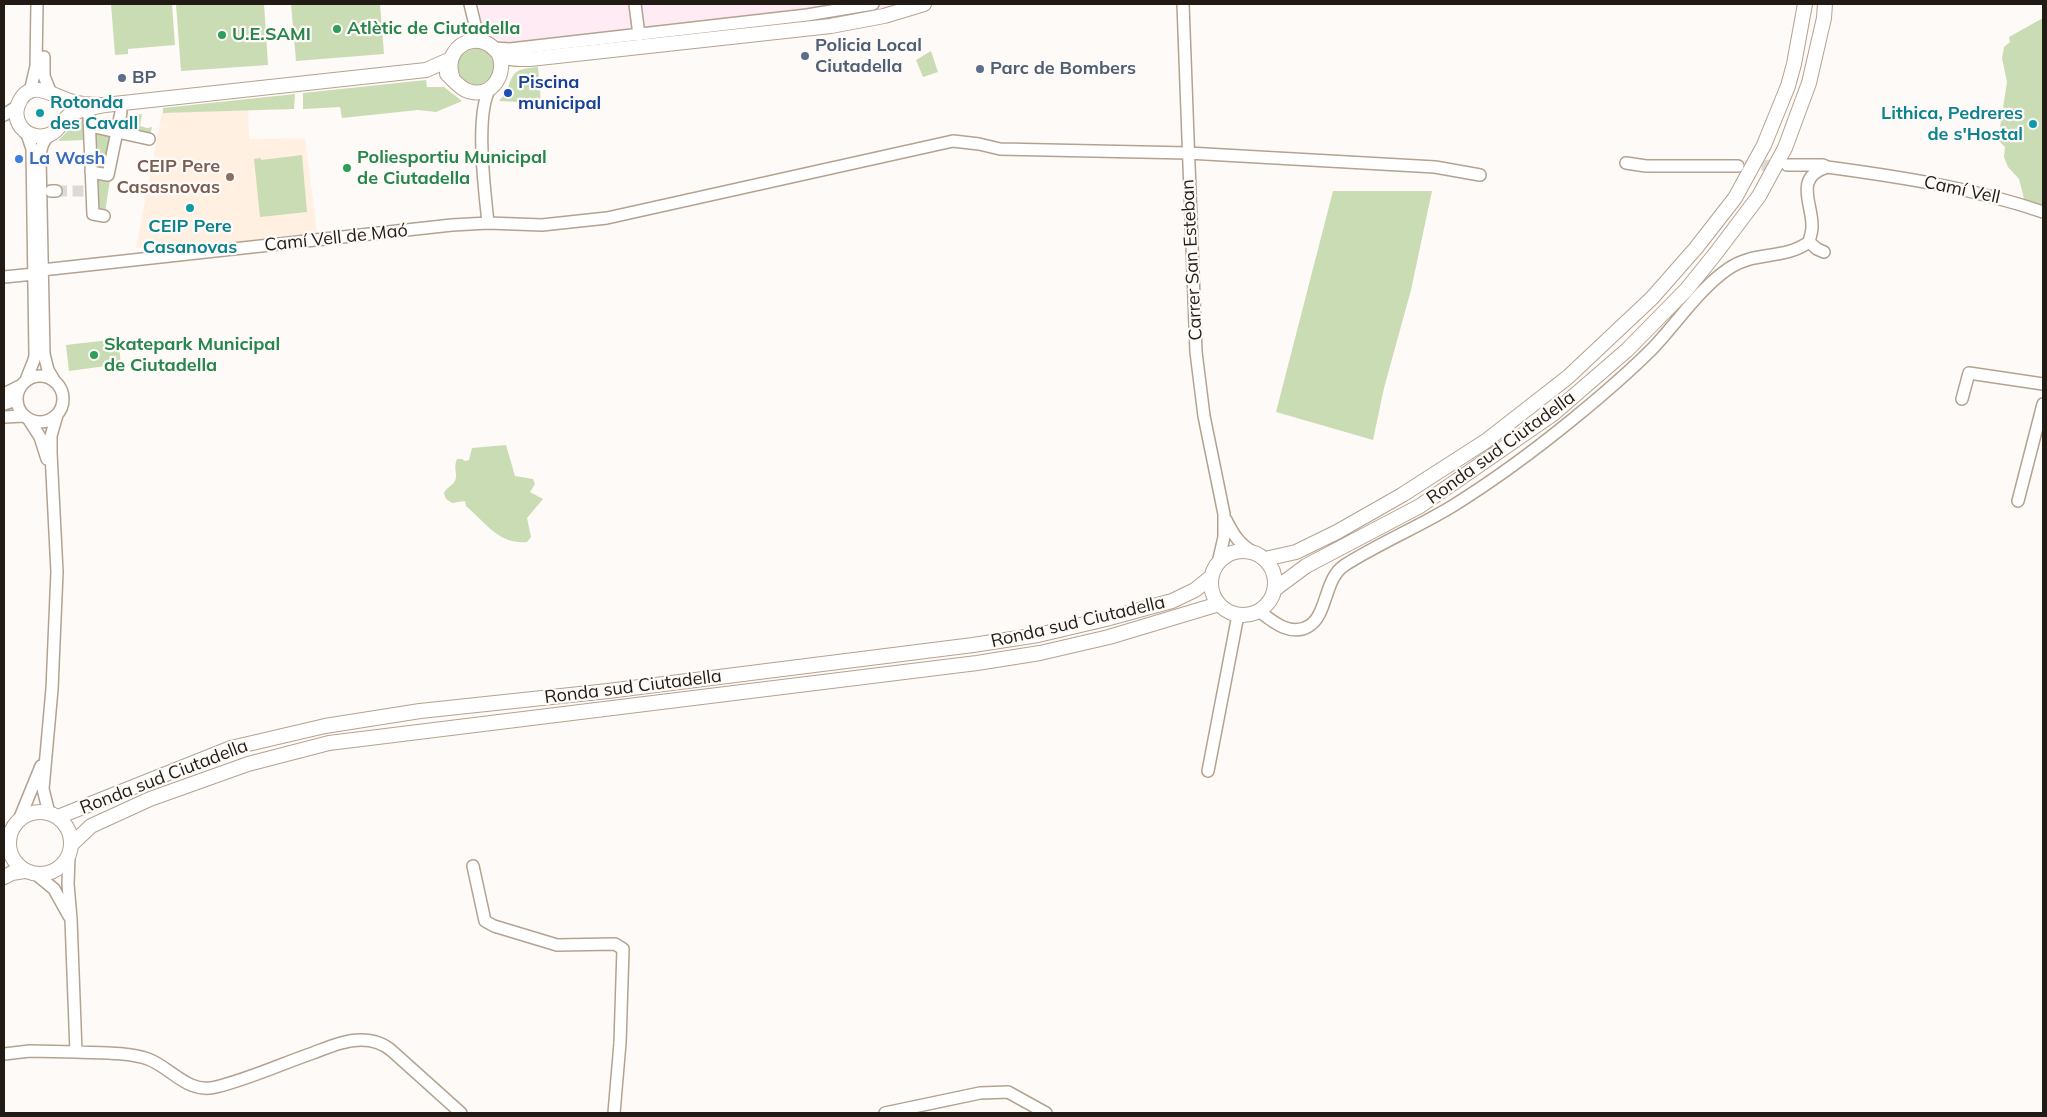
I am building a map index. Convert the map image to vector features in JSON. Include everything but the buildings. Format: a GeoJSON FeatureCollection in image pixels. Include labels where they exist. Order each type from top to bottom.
{"type":"FeatureCollection","features":[{"type":"Feature","properties":{"kind":"main road"},"geometry":{"type":"LineString","coordinates":[[453,79],[450,69],[454,53],[463,44],[472,41],[482,41],[503,56],[530,59],[832,26],[884,16],[924,4]]}},
{"type":"Feature","properties":{"kind":"main road","name":"Ronda sud Ciutadella"},"geometry":{"type":"LineString","coordinates":[[1265,559],[1296,552],[1337,532],[1402,496],[1486,441],[1568,376],[1652,298],[1696,248],[1736,198],[1764,145],[1788,86],[1805,4]]}},
{"type":"Feature","properties":{"kind":"main road","name":"Ronda sud Ciutadella"},"geometry":{"type":"LineString","coordinates":[[1275,589],[1306,566],[1420,506],[1553,414],[1627,350],[1687,289],[1759,196],[1785,148],[1809,83],[1824,18],[1825,4]]}},
{"type":"Feature","properties":{"kind":"main road"},"geometry":{"type":"LineString","coordinates":[[496,50],[501,61],[502,71]]}},
{"type":"Feature","properties":{"kind":"main road"},"geometry":{"type":"LineString","coordinates":[[105,105],[73,102],[40,89],[22,97],[18,106],[17,120],[25,131],[35,136],[47,136],[72,114],[105,105],[426,70],[451,59]]}},
{"type":"Feature","properties":{"kind":"main road"},"geometry":{"type":"LineString","coordinates":[[426,70],[446,74],[460,87],[468,91],[482,92],[499,79],[506,67],[530,59]]}},
{"type":"Feature","properties":{"kind":"main road"},"geometry":{"type":"LineString","coordinates":[[53,94],[63,106],[64,113],[57,129]]}},
{"type":"Feature","properties":{"kind":"main road"},"geometry":{"type":"LineString","coordinates":[[1234,552],[1253,552],[1265,559],[1274,573],[1275,589],[1272,598],[1259,611],[1249,615],[1238,615],[1227,611],[1213,596],[1211,586],[1211,577],[1218,563],[1234,552]]}},
{"type":"Feature","properties":{"kind":"main road","name":"Ronda sud Ciutadella"},"geometry":{"type":"LineString","coordinates":[[53,815],[231,748],[325,726],[420,711],[628,688],[974,645],[1038,635],[1172,601],[1195,590],[1211,577]]}},
{"type":"Feature","properties":{"kind":"main road","name":"Ronda sud Ciutadella"},"geometry":{"type":"LineString","coordinates":[[70,850],[91,826],[150,799],[248,764],[329,743],[977,663],[1040,653],[1109,637],[1219,604]]}},
{"type":"Feature","properties":{"kind":"main road"},"geometry":{"type":"LineString","coordinates":[[4,877],[30,873],[46,874],[60,868],[70,850],[69,831],[53,815],[38,812],[28,814],[19,820],[11,831],[6,845],[16,864],[30,873]]}},
{"type":"Feature","properties":{"kind":"street"},"geometry":{"type":"LineString","coordinates":[[30,92],[36,66],[37,4]]}},
{"type":"Feature","properties":{"kind":"street"},"geometry":{"type":"LineString","coordinates":[[44,4],[43,68],[46,83],[53,94]]}},
{"type":"Feature","properties":{"kind":"street"},"geometry":{"type":"LineString","coordinates":[[635,4],[639,35]]}},
{"type":"Feature","properties":{"kind":"street"},"geometry":{"type":"LineString","coordinates":[[496,50],[639,35],[806,10],[873,4]]}},
{"type":"Feature","properties":{"kind":"street","name":"Carrer San Esteban"},"geometry":{"type":"LineString","coordinates":[[1183,4],[1196,352],[1204,416],[1224,514],[1224,537],[1218,563]]}},
{"type":"Feature","properties":{"kind":"street"},"geometry":{"type":"LineString","coordinates":[[470,8],[482,41]]}},
{"type":"Feature","properties":{"kind":"street"},"geometry":{"type":"LineString","coordinates":[[463,44],[467,37],[470,8]]}},
{"type":"Feature","properties":{"kind":"street"},"geometry":{"type":"LineString","coordinates":[[482,122],[485,102],[491,87]]}},
{"type":"Feature","properties":{"kind":"street"},"geometry":{"type":"LineString","coordinates":[[468,91],[474,96],[482,122],[488,223]]}},
{"type":"Feature","properties":{"kind":"street"},"geometry":{"type":"LineString","coordinates":[[4,115],[18,106]]}},
{"type":"Feature","properties":{"kind":"street"},"geometry":{"type":"LineString","coordinates":[[91,172],[108,175],[120,112]]}},
{"type":"Feature","properties":{"kind":"street"},"geometry":{"type":"LineString","coordinates":[[104,216],[92,214],[90,121],[117,132],[149,139]]}},
{"type":"Feature","properties":{"kind":"street"},"geometry":{"type":"LineString","coordinates":[[51,475],[40,437],[18,407],[16,400],[34,360],[40,157],[42,145],[48,136],[57,129]]}},
{"type":"Feature","properties":{"kind":"street"},"geometry":{"type":"LineString","coordinates":[[25,131],[32,150],[44,354],[48,370],[61,389],[63,397],[51,436],[51,475],[57,572],[52,689],[43,790],[53,815]]}},
{"type":"Feature","properties":{"kind":"street","name":"Camí Vell de Maó"},"geometry":{"type":"LineString","coordinates":[[4,277],[452,225],[488,223],[542,225],[607,218],[953,142],[979,144],[1000,149],[1188,153],[1435,167],[1480,175]]}},
{"type":"Feature","properties":{"kind":"street"},"geometry":{"type":"LineString","coordinates":[[1626,163],[1646,166],[1738,166]]}},
{"type":"Feature","properties":{"kind":"street","name":"Camí Vell"},"geometry":{"type":"LineString","coordinates":[[1787,165],[1823,165],[1974,190],[2043,212]]}},
{"type":"Feature","properties":{"kind":"street"},"geometry":{"type":"LineString","coordinates":[[1259,611],[1280,626],[1297,631],[1310,625],[1316,618],[1336,572],[1452,506],[1573,419],[1652,350],[1699,297],[1726,271],[1747,259],[1798,250],[1809,242],[1812,227],[1807,188],[1809,180],[1815,173],[1827,167]]}},
{"type":"Feature","properties":{"kind":"street"},"geometry":{"type":"LineString","coordinates":[[1809,242],[1824,252]]}},
{"type":"Feature","properties":{"kind":"street"},"geometry":{"type":"LineString","coordinates":[[1962,399],[1969,373],[2043,384]]}},
{"type":"Feature","properties":{"kind":"street"},"geometry":{"type":"LineString","coordinates":[[4,394],[40,376],[54,380]]}},
{"type":"Feature","properties":{"kind":"street"},"geometry":{"type":"LineString","coordinates":[[4,404],[16,400]]}},
{"type":"Feature","properties":{"kind":"street"},"geometry":{"type":"LineString","coordinates":[[2018,501],[2043,404]]}},
{"type":"Feature","properties":{"kind":"street"},"geometry":{"type":"LineString","coordinates":[[4,417],[26,418],[44,422],[57,415]]}},
{"type":"Feature","properties":{"kind":"street","name":"Carrer San Esteban"},"geometry":{"type":"LineString","coordinates":[[1224,514],[1232,532],[1243,547],[1253,552]]}},
{"type":"Feature","properties":{"kind":"street"},"geometry":{"type":"LineString","coordinates":[[1208,771],[1238,615]]}},
{"type":"Feature","properties":{"kind":"street"},"geometry":{"type":"LineString","coordinates":[[19,820],[45,755]]}},
{"type":"Feature","properties":{"kind":"street"},"geometry":{"type":"LineString","coordinates":[[70,850],[68,884],[72,919],[76,1052]]}},
{"type":"Feature","properties":{"kind":"street"},"geometry":{"type":"LineString","coordinates":[[473,866],[480,906],[485,921],[494,926],[557,945],[615,944],[623,949],[620,1043],[614,1113]]}},
{"type":"Feature","properties":{"kind":"street"},"geometry":{"type":"LineString","coordinates":[[30,873],[54,889],[72,919]]}},
{"type":"Feature","properties":{"kind":"street"},"geometry":{"type":"LineString","coordinates":[[4,1054],[30,1051],[76,1052],[138,1057],[156,1063],[187,1084],[207,1088],[230,1083],[341,1043],[361,1040],[372,1041],[382,1043],[392,1051],[461,1113]]}},
{"type":"Feature","properties":{"kind":"street"},"geometry":{"type":"LineString","coordinates":[[884,1113],[993,1092],[1008,1092],[1046,1113]]}},
{"type":"Feature","properties":{"kind":"shaded area"},"geometry":{"type":"Polygon","coordinates":[[[479,4],[901,4],[858,14],[519,53],[506,42],[482,33],[479,4]]]}},
{"type":"Feature","properties":{"kind":"shaded area","name":"CEIP Pere Casasnovas"},"geometry":{"type":"Polygon","coordinates":[[[248,110],[249,139],[305,138],[317,232],[243,241],[136,248],[162,113],[248,110]]]}},
{"type":"Feature","properties":{"kind":"green space"},"geometry":{"type":"Polygon","coordinates":[[[111,4],[172,4],[175,45],[128,49],[128,54],[115,55],[111,4]]]}},
{"type":"Feature","properties":{"kind":"green space","name":"U.E.SAMI"},"geometry":{"type":"Polygon","coordinates":[[[176,4],[264,4],[268,65],[181,71],[176,4]]]}},
{"type":"Feature","properties":{"kind":"green space","name":"Atlètic de Ciutadella"},"geometry":{"type":"Polygon","coordinates":[[[291,4],[380,4],[384,54],[296,61],[291,4]]]}},
{"type":"Feature","properties":{"kind":"green space"},"geometry":{"type":"Polygon","coordinates":[[[2043,18],[2043,208],[2033,206],[2024,199],[2019,179],[2008,167],[2004,157],[2005,147],[1998,140],[2007,82],[2002,58],[2004,47],[2010,42],[2009,37],[2043,18]]]}},
{"type":"Feature","properties":{"kind":"green space"},"geometry":{"type":"Polygon","coordinates":[[[475,47],[489,52],[494,66],[489,80],[475,85],[461,80],[456,66],[461,52],[475,47]]]}},
{"type":"Feature","properties":{"kind":"green space"},"geometry":{"type":"Polygon","coordinates":[[[931,51],[938,72],[923,77],[916,60],[931,51]]]}},
{"type":"Feature","properties":{"kind":"green space"},"geometry":{"type":"Polygon","coordinates":[[[538,67],[541,103],[499,101],[504,95],[507,96],[511,90],[508,89],[510,82],[518,71],[538,67]]]}},
{"type":"Feature","properties":{"kind":"green space"},"geometry":{"type":"Polygon","coordinates":[[[426,80],[427,87],[444,87],[462,101],[436,112],[418,110],[342,118],[340,107],[303,109],[303,93],[426,80]]]}},
{"type":"Feature","properties":{"kind":"green space"},"geometry":{"type":"Polygon","coordinates":[[[295,94],[294,109],[163,113],[163,108],[295,94]]]}},
{"type":"Feature","properties":{"kind":"green space"},"geometry":{"type":"Polygon","coordinates":[[[142,114],[140,126],[152,127],[150,136],[121,130],[123,116],[142,114]]]}},
{"type":"Feature","properties":{"kind":"green space"},"geometry":{"type":"Polygon","coordinates":[[[84,118],[86,140],[58,141],[76,122],[84,118]]]}},
{"type":"Feature","properties":{"kind":"green space"},"geometry":{"type":"Polygon","coordinates":[[[96,132],[113,135],[105,172],[95,170],[96,132]]]}},
{"type":"Feature","properties":{"kind":"green space"},"geometry":{"type":"Polygon","coordinates":[[[302,155],[307,212],[260,217],[254,159],[261,158],[261,160],[302,155]]]}},
{"type":"Feature","properties":{"kind":"green space"},"geometry":{"type":"Polygon","coordinates":[[[94,176],[110,180],[105,213],[95,211],[94,176]]]}},
{"type":"Feature","properties":{"kind":"green space"},"geometry":{"type":"Polygon","coordinates":[[[1333,191],[1432,191],[1411,290],[1384,388],[1373,440],[1276,412],[1333,191]]]}},
{"type":"Feature","properties":{"kind":"green space","name":"Skatepark Municipal de Ciutadella"},"geometry":{"type":"Polygon","coordinates":[[[118,339],[121,364],[69,371],[66,345],[118,339]]]}},
{"type":"Feature","properties":{"kind":"green space"},"geometry":{"type":"Polygon","coordinates":[[[506,445],[515,476],[533,479],[535,484],[530,492],[543,499],[527,518],[531,537],[527,542],[508,540],[500,536],[466,506],[465,501],[452,503],[446,499],[444,493],[455,481],[457,459],[469,460],[472,448],[506,445]]]}},
{"type":"Feature","properties":{"kind":"tunnel"},"geometry":{"type":"LineString","coordinates":[[1745,166],[1782,165]]}},
{"type":"Feature","properties":{"kind":"tunnel"},"geometry":{"type":"LineString","coordinates":[[56,191],[88,191]]}},
{"type":"Feature","properties":{"kind":"place","name":"Atlètic de Ciutadella"},"geometry":{"type":"Point","coordinates":[337,29]}},
{"type":"Feature","properties":{"kind":"place","name":"U.E.SAMI"},"geometry":{"type":"Point","coordinates":[222,35]}},
{"type":"Feature","properties":{"kind":"place","name":"Policia Local Ciutadella"},"geometry":{"type":"Point","coordinates":[805,56]}},
{"type":"Feature","properties":{"kind":"place","name":"Parc de Bombers"},"geometry":{"type":"Point","coordinates":[980,69]}},
{"type":"Feature","properties":{"kind":"place","name":"BP"},"geometry":{"type":"Point","coordinates":[122,78]}},
{"type":"Feature","properties":{"kind":"place","name":"Piscina municipal"},"geometry":{"type":"Point","coordinates":[508,93]}},
{"type":"Feature","properties":{"kind":"place","name":"Rotonda des Cavall"},"geometry":{"type":"Point","coordinates":[40,113]}},
{"type":"Feature","properties":{"kind":"place","name":"Lithica, Pedreres de s'Hostal"},"geometry":{"type":"Point","coordinates":[2033,124]}},
{"type":"Feature","properties":{"kind":"place","name":"La Wash"},"geometry":{"type":"Point","coordinates":[19,159]}},
{"type":"Feature","properties":{"kind":"place","name":"Poliesportiu Municipal de Ciutadella"},"geometry":{"type":"Point","coordinates":[347,168]}},
{"type":"Feature","properties":{"kind":"place","name":"CEIP Pere Casasnovas"},"geometry":{"type":"Point","coordinates":[230,177]}},
{"type":"Feature","properties":{"kind":"place","name":"CEIP Pere Casanovas"},"geometry":{"type":"Point","coordinates":[190,208]}},
{"type":"Feature","properties":{"kind":"place","name":"Skatepark Municipal de Ciutadella"},"geometry":{"type":"Point","coordinates":[94,355]}}]}
